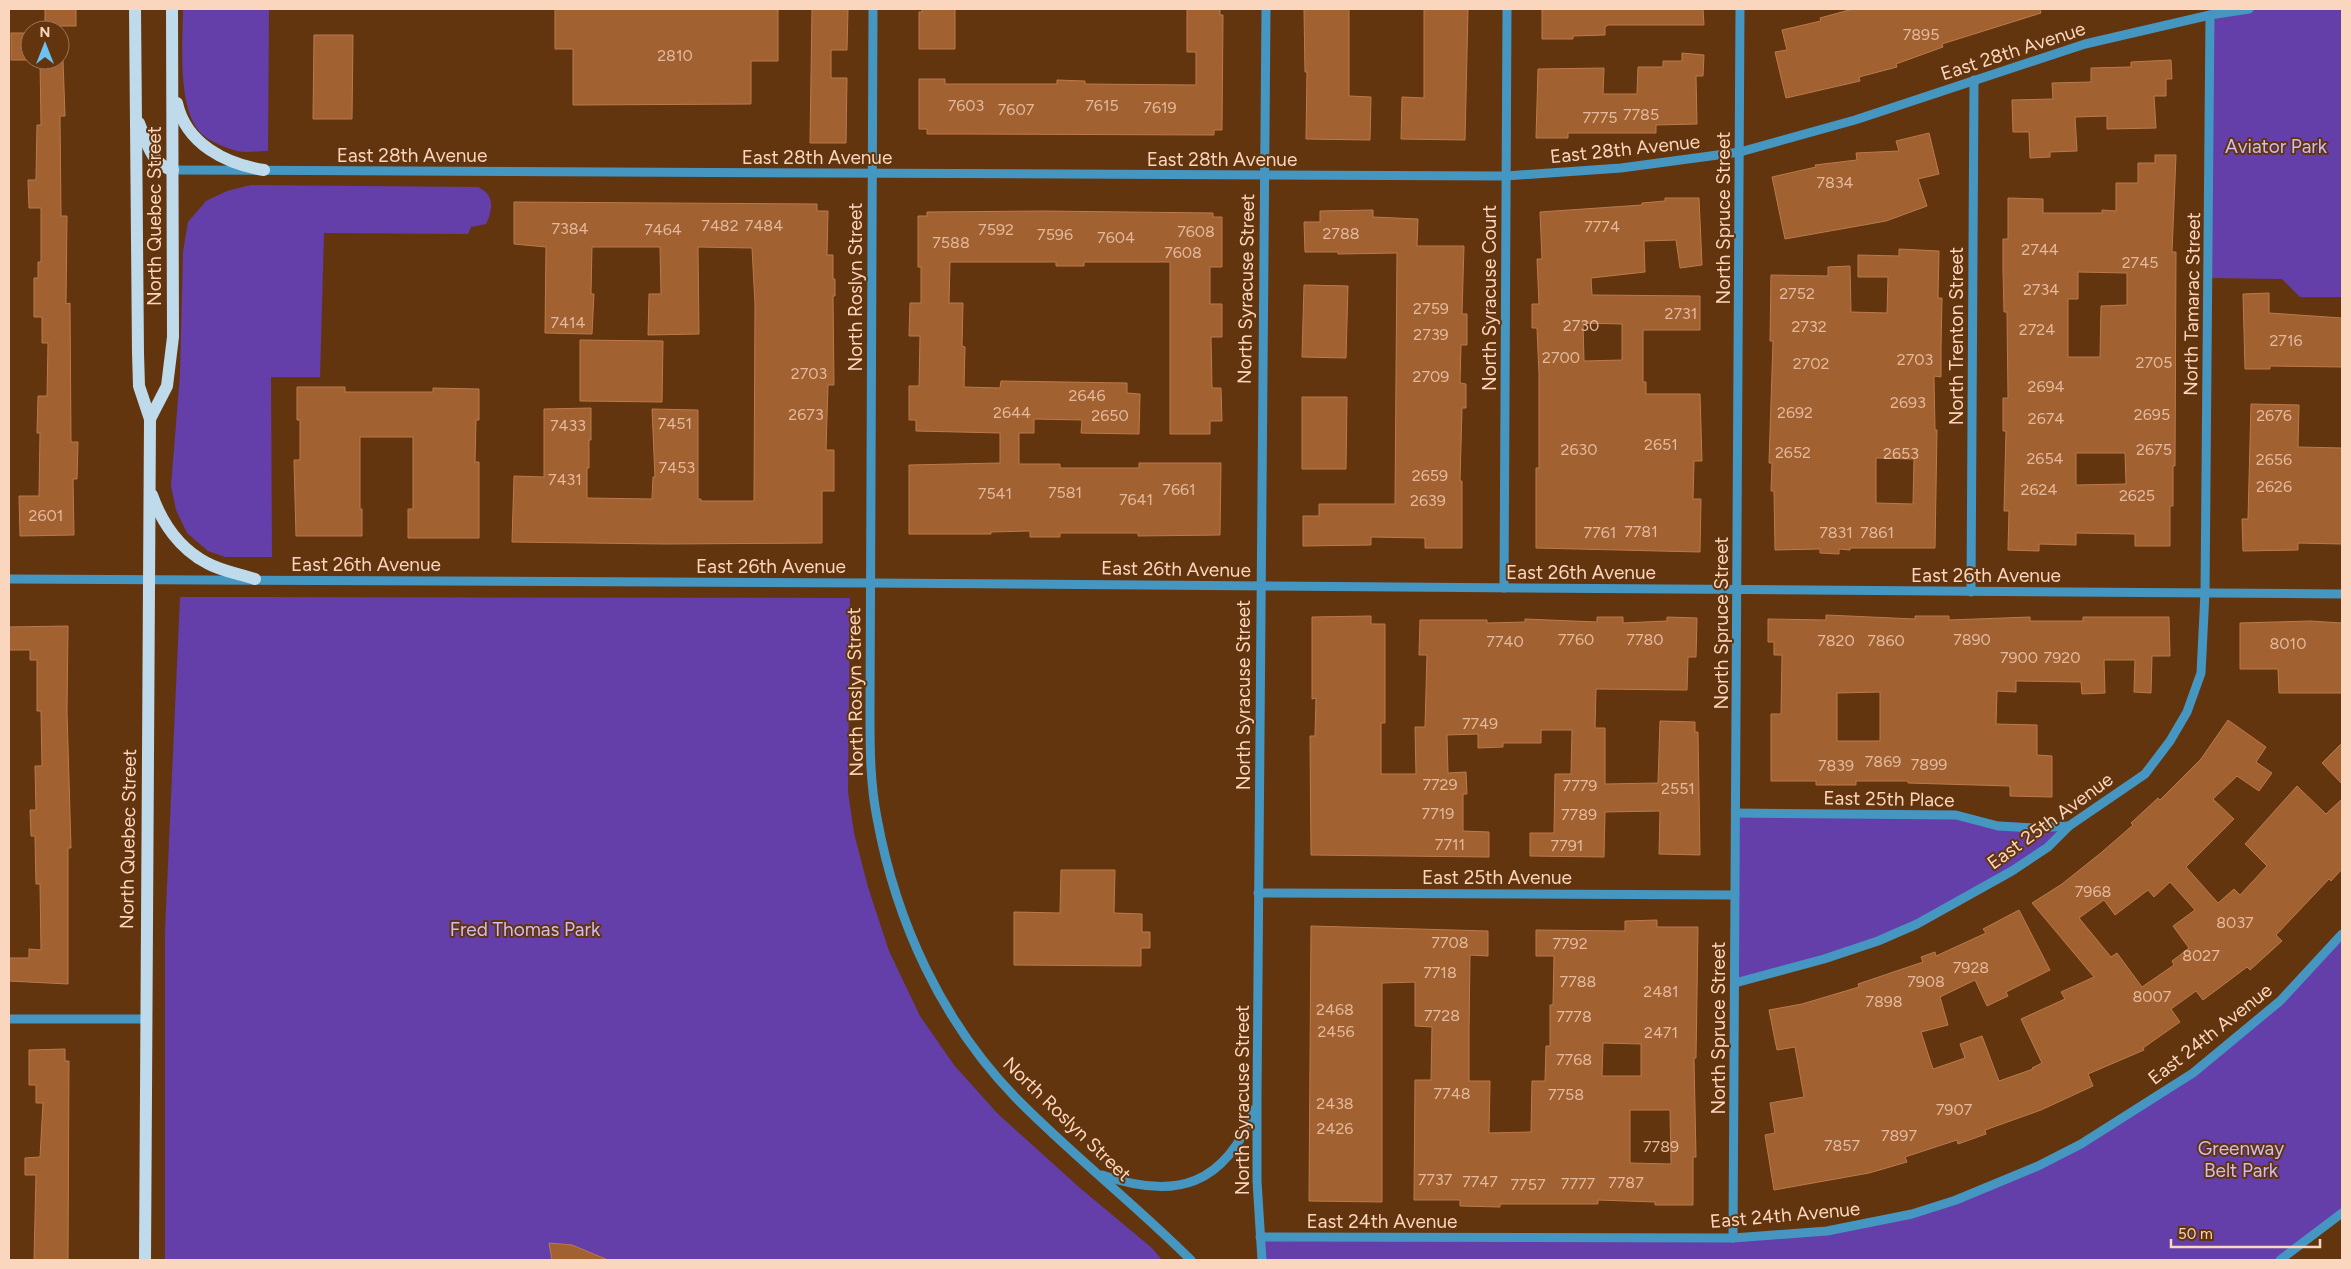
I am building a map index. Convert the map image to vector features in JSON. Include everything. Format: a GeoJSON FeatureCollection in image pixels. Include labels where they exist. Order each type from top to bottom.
{"type":"FeatureCollection","features":[{"type":"Feature","properties":{"kind":"main road","name":"North Quebec Street"},"geometry":{"type":"LineString","coordinates":[[135,9],[139,386],[150,419],[145,1260]]}},
{"type":"Feature","properties":{"kind":"main road","name":"North Quebec Street"},"geometry":{"type":"LineString","coordinates":[[150,419],[167,386],[172,355],[172,9]]}},
{"type":"Feature","properties":{"kind":"main road"},"geometry":{"type":"LineString","coordinates":[[172,68],[177,105],[181,117],[192,134],[207,148],[230,161],[264,170]]}},
{"type":"Feature","properties":{"kind":"main road"},"geometry":{"type":"LineString","coordinates":[[136,116],[152,156],[162,166],[173,170]]}},
{"type":"Feature","properties":{"kind":"main road"},"geometry":{"type":"LineString","coordinates":[[150,488],[165,523],[176,539],[190,552],[208,564],[255,579]]}},
{"type":"Feature","properties":{"kind":"street","name":"North Roslyn Street"},"geometry":{"type":"LineString","coordinates":[[873,9],[870,750],[876,816],[894,891],[908,932],[945,1005],[964,1036],[985,1063],[1015,1098],[1143,1212],[1191,1260]]}},
{"type":"Feature","properties":{"kind":"street","name":"North Syracuse Street"},"geometry":{"type":"LineString","coordinates":[[1262,1260],[1257,1181],[1257,1104],[1266,9]]}},
{"type":"Feature","properties":{"kind":"street","name":"North Syracuse Court"},"geometry":{"type":"LineString","coordinates":[[1504,588],[1507,9]]}},
{"type":"Feature","properties":{"kind":"street","name":"North Spruce Street"},"geometry":{"type":"LineString","coordinates":[[1734,1238],[1740,9]]}},
{"type":"Feature","properties":{"kind":"street","name":"East 28th Avenue"},"geometry":{"type":"LineString","coordinates":[[173,170],[1506,176],[1621,168],[1740,152],[1855,120],[2085,44],[2210,15],[2249,9]]}},
{"type":"Feature","properties":{"kind":"street","name":"North Tamarac Street"},"geometry":{"type":"LineString","coordinates":[[2206,593],[2210,15]]}},
{"type":"Feature","properties":{"kind":"street","name":"North Trenton Street"},"geometry":{"type":"LineString","coordinates":[[1971,592],[1974,80]]}},
{"type":"Feature","properties":{"kind":"street","name":"East 26th Avenue"},"geometry":{"type":"LineString","coordinates":[[9,579],[150,578],[2342,594]]}},
{"type":"Feature","properties":{"kind":"street","name":"East 25th Avenue"},"geometry":{"type":"LineString","coordinates":[[1735,983],[1824,959],[1878,941],[1917,924],[2012,871],[2048,847],[2069,826],[2145,774],[2170,741],[2187,712],[2201,673],[2206,593]]}},
{"type":"Feature","properties":{"kind":"street","name":"East 25th Place"},"geometry":{"type":"LineString","coordinates":[[1736,812],[1956,815],[1998,826],[2034,828],[2069,826]]}},
{"type":"Feature","properties":{"kind":"street","name":"East 25th Avenue"},"geometry":{"type":"LineString","coordinates":[[1258,893],[1735,895]]}},
{"type":"Feature","properties":{"kind":"street","name":"East 24th Avenue"},"geometry":{"type":"LineString","coordinates":[[1260,1237],[1734,1238],[1827,1231],[1906,1216],[1956,1200],[2038,1166],[2081,1144],[2192,1073],[2280,1001],[2342,934]]}},
{"type":"Feature","properties":{"kind":"street"},"geometry":{"type":"LineString","coordinates":[[9,1019],[145,1019]]}},
{"type":"Feature","properties":{"kind":"street"},"geometry":{"type":"LineString","coordinates":[[1097,1173],[1126,1183],[1150,1187],[1175,1187],[1197,1180],[1234,1151],[1246,1133],[1257,1104]]}},
{"type":"Feature","properties":{"kind":"street"},"geometry":{"type":"LineString","coordinates":[[2280,1260],[2342,1213]]}},
{"type":"Feature","properties":{"kind":"green space"},"geometry":{"type":"Polygon","coordinates":[[[183,9],[269,9],[268,151],[241,152],[228,148],[206,138],[194,124],[188,110],[183,75],[183,9]]]}},
{"type":"Feature","properties":{"kind":"green space","name":"Aviator Park"},"geometry":{"type":"Polygon","coordinates":[[[2249,9],[2342,9],[2342,297],[2300,297],[2282,279],[2208,278],[2210,15],[2249,9]]]}},
{"type":"Feature","properties":{"kind":"green space"},"geometry":{"type":"Polygon","coordinates":[[[251,185],[478,187],[484,190],[490,198],[491,208],[486,224],[471,227],[468,234],[324,233],[320,377],[271,377],[272,557],[225,557],[208,551],[187,533],[176,510],[171,486],[180,374],[183,251],[188,222],[206,201],[227,191],[251,185]]]}},
{"type":"Feature","properties":{"kind":"green space","name":"Fred Thomas Park"},"geometry":{"type":"Polygon","coordinates":[[[180,597],[850,598],[848,792],[854,833],[868,887],[889,951],[920,1016],[954,1065],[998,1114],[1080,1188],[1152,1248],[1162,1260],[165,1260],[165,931],[180,597]]]}},
{"type":"Feature","properties":{"kind":"green space"},"geometry":{"type":"Polygon","coordinates":[[[1736,813],[1956,815],[1977,820],[2069,826],[2048,847],[1878,941],[1735,983],[1736,813]]]}},
{"type":"Feature","properties":{"kind":"green space","name":"Greenway Belt Park"},"geometry":{"type":"Polygon","coordinates":[[[2342,936],[2342,1215],[2280,1260],[1264,1260],[1260,1237],[1733,1238],[1831,1230],[1906,1216],[2038,1166],[2166,1090],[2286,995],[2342,936]]]}},
{"type":"Feature","properties":{"kind":"building"},"geometry":{"type":"Polygon","coordinates":[[[45,9],[76,9],[76,26],[70,26],[70,20],[45,20],[45,9]]]}},
{"type":"Feature","properties":{"kind":"building"},"geometry":{"type":"Polygon","coordinates":[[[555,9],[778,9],[778,61],[751,61],[751,104],[573,105],[573,49],[555,49],[555,9]]]}},
{"type":"Feature","properties":{"kind":"building"},"geometry":{"type":"Polygon","coordinates":[[[812,9],[848,9],[847,50],[831,50],[831,78],[847,78],[846,143],[810,143],[812,9]]]}},
{"type":"Feature","properties":{"kind":"building"},"geometry":{"type":"Polygon","coordinates":[[[922,9],[955,9],[955,49],[919,49],[919,12],[922,12],[922,9]]]}},
{"type":"Feature","properties":{"kind":"building"},"geometry":{"type":"Polygon","coordinates":[[[1187,9],[1220,9],[1220,15],[1223,15],[1222,130],[1214,130],[1214,135],[927,134],[927,129],[919,129],[919,79],[945,79],[945,84],[1057,84],[1057,80],[1085,81],[1085,84],[1196,85],[1196,52],[1187,52],[1187,9]]]}},
{"type":"Feature","properties":{"kind":"building"},"geometry":{"type":"Polygon","coordinates":[[[1304,9],[1349,9],[1349,96],[1371,97],[1370,140],[1306,139],[1307,72],[1305,72],[1304,9]]]}},
{"type":"Feature","properties":{"kind":"building"},"geometry":{"type":"Polygon","coordinates":[[[1424,9],[1468,9],[1465,140],[1401,139],[1402,97],[1424,98],[1424,9]]]}},
{"type":"Feature","properties":{"kind":"building"},"geometry":{"type":"Polygon","coordinates":[[[1542,9],[1703,9],[1704,25],[1608,25],[1605,27],[1605,35],[1573,36],[1573,39],[1542,39],[1542,9]]]}},
{"type":"Feature","properties":{"kind":"building"},"geometry":{"type":"Polygon","coordinates":[[[1853,9],[2040,9],[2041,13],[1942,44],[1943,47],[1896,64],[1897,67],[1859,77],[1860,81],[1786,98],[1775,52],[1787,50],[1782,30],[1821,21],[1820,18],[1853,9]]]}},
{"type":"Feature","properties":{"kind":"building"},"geometry":{"type":"Polygon","coordinates":[[[11,33],[20,33],[20,60],[11,60],[11,33]]]}},
{"type":"Feature","properties":{"kind":"building"},"geometry":{"type":"Polygon","coordinates":[[[314,35],[353,35],[352,119],[313,119],[314,35]]]}},
{"type":"Feature","properties":{"kind":"building"},"geometry":{"type":"Polygon","coordinates":[[[1682,53],[1704,55],[1703,76],[1696,76],[1697,124],[1656,125],[1656,133],[1568,133],[1568,138],[1536,138],[1538,69],[1604,68],[1603,94],[1637,94],[1638,67],[1663,67],[1663,61],[1682,61],[1682,53]]]}},
{"type":"Feature","properties":{"kind":"building"},"geometry":{"type":"Polygon","coordinates":[[[2171,60],[2172,79],[2166,79],[2166,96],[2154,96],[2156,128],[2107,129],[2107,116],[2075,117],[2077,151],[2050,152],[2050,157],[2030,158],[2029,132],[2013,132],[2012,100],[2053,99],[2052,83],[2091,82],[2091,68],[2131,67],[2131,62],[2171,60]]]}},
{"type":"Feature","properties":{"kind":"building"},"geometry":{"type":"Polygon","coordinates":[[[40,70],[63,70],[65,116],[60,116],[61,216],[67,216],[66,304],[70,303],[71,442],[78,442],[77,479],[73,479],[74,535],[20,536],[19,496],[39,496],[40,433],[37,433],[38,396],[47,396],[48,343],[42,343],[42,317],[34,317],[34,278],[38,278],[38,262],[41,262],[41,208],[29,208],[28,180],[36,180],[37,125],[41,125],[40,70]]]}},
{"type":"Feature","properties":{"kind":"building"},"geometry":{"type":"Polygon","coordinates":[[[1929,133],[1939,174],[1918,179],[1927,206],[1886,221],[1785,239],[1772,177],[1816,167],[1815,165],[1857,160],[1856,153],[1899,151],[1896,141],[1929,133]]]}},
{"type":"Feature","properties":{"kind":"building"},"geometry":{"type":"Polygon","coordinates":[[[2155,155],[2176,155],[2172,252],[2176,252],[2175,466],[2173,466],[2173,506],[2170,506],[2170,546],[2135,546],[2135,534],[2076,533],[2076,545],[2039,544],[2039,551],[2008,550],[2009,511],[2004,511],[2006,431],[2003,431],[2003,398],[2008,398],[2007,312],[2004,312],[2003,239],[2008,239],[2008,198],[2043,199],[2043,213],[2102,213],[2102,210],[2116,211],[2116,183],[2138,183],[2138,163],[2155,163],[2155,155]],[[2078,272],[2078,299],[2068,299],[2068,357],[2100,357],[2101,306],[2127,305],[2127,273],[2078,272]],[[2076,453],[2076,485],[2126,484],[2125,453],[2076,453]]]}},
{"type":"Feature","properties":{"kind":"building"},"geometry":{"type":"Polygon","coordinates":[[[1665,198],[1699,198],[1702,265],[1680,268],[1676,240],[1644,241],[1645,272],[1591,278],[1592,295],[1700,296],[1700,330],[1643,330],[1643,382],[1646,382],[1646,394],[1700,394],[1702,461],[1694,461],[1693,499],[1701,499],[1700,552],[1536,548],[1536,468],[1539,468],[1539,374],[1537,328],[1532,328],[1532,304],[1539,304],[1537,259],[1542,259],[1540,212],[1642,205],[1642,203],[1665,201],[1665,198]],[[1583,323],[1584,361],[1622,360],[1622,324],[1583,323]]]}},
{"type":"Feature","properties":{"kind":"building"},"geometry":{"type":"Polygon","coordinates":[[[514,202],[817,204],[817,211],[828,211],[827,255],[833,255],[835,296],[833,296],[834,385],[828,385],[826,450],[834,450],[834,491],[822,491],[822,543],[665,544],[512,542],[514,476],[544,477],[544,409],[591,408],[587,498],[652,499],[653,477],[655,477],[652,409],[698,410],[698,499],[701,499],[701,501],[754,501],[755,304],[752,248],[698,247],[699,334],[648,335],[649,294],[661,294],[660,247],[592,247],[591,294],[594,294],[592,334],[545,333],[546,247],[514,244],[514,202]]]}},
{"type":"Feature","properties":{"kind":"building"},"geometry":{"type":"Polygon","coordinates":[[[1373,210],[1373,217],[1418,219],[1417,246],[1464,246],[1462,314],[1467,314],[1467,345],[1461,345],[1460,383],[1466,384],[1466,408],[1462,408],[1460,481],[1462,481],[1462,548],[1425,548],[1425,538],[1371,537],[1371,545],[1303,546],[1303,516],[1319,516],[1319,504],[1395,504],[1397,253],[1338,254],[1338,252],[1305,252],[1304,222],[1320,222],[1320,211],[1373,210]]]}},
{"type":"Feature","properties":{"kind":"building"},"geometry":{"type":"Polygon","coordinates":[[[927,212],[1213,213],[1213,217],[1222,217],[1222,267],[1210,267],[1210,304],[1222,304],[1222,337],[1211,337],[1212,388],[1221,388],[1222,421],[1210,421],[1210,434],[1170,434],[1170,262],[1084,262],[1084,266],[1056,266],[1056,262],[950,262],[949,303],[963,303],[962,346],[965,347],[964,387],[1000,388],[1001,381],[1127,383],[1127,393],[1140,394],[1139,434],[1081,433],[1082,420],[1034,419],[1034,433],[1019,433],[1019,464],[1060,464],[1060,468],[1139,468],[1139,463],[1221,463],[1220,535],[1138,536],[1138,533],[1060,533],[1060,537],[1030,537],[1030,531],[991,532],[991,534],[909,534],[909,465],[1000,463],[1000,433],[916,431],[916,420],[909,420],[909,386],[919,386],[920,336],[909,336],[910,303],[921,303],[921,267],[918,267],[918,216],[927,216],[927,212]]]}},
{"type":"Feature","properties":{"kind":"building"},"geometry":{"type":"Polygon","coordinates":[[[1899,249],[1939,251],[1938,298],[1942,298],[1941,377],[1934,376],[1935,430],[1937,430],[1935,548],[1850,548],[1850,550],[1839,549],[1839,554],[1820,553],[1820,549],[1775,550],[1774,491],[1771,491],[1772,463],[1769,463],[1773,341],[1770,341],[1771,275],[1828,276],[1828,267],[1850,266],[1851,312],[1887,313],[1888,277],[1858,277],[1858,255],[1899,256],[1899,249]],[[1876,458],[1876,503],[1913,504],[1914,459],[1876,458]]]}},
{"type":"Feature","properties":{"kind":"building"},"geometry":{"type":"Polygon","coordinates":[[[1304,285],[1348,286],[1346,358],[1302,357],[1304,285]]]}},
{"type":"Feature","properties":{"kind":"building"},"geometry":{"type":"Polygon","coordinates":[[[2269,293],[2269,313],[2342,318],[2342,367],[2270,366],[2270,369],[2245,369],[2243,294],[2269,293]]]}},
{"type":"Feature","properties":{"kind":"building"},"geometry":{"type":"Polygon","coordinates":[[[580,340],[663,341],[662,402],[580,401],[580,340]]]}},
{"type":"Feature","properties":{"kind":"building"},"geometry":{"type":"Polygon","coordinates":[[[297,387],[345,387],[345,392],[433,392],[433,388],[479,389],[479,420],[476,420],[475,462],[479,462],[479,538],[408,538],[408,509],[413,509],[413,437],[360,437],[362,536],[296,536],[294,460],[300,460],[300,420],[297,420],[297,387]]]}},
{"type":"Feature","properties":{"kind":"building"},"geometry":{"type":"Polygon","coordinates":[[[1302,397],[1347,397],[1346,469],[1302,469],[1302,397]]]}},
{"type":"Feature","properties":{"kind":"building"},"geometry":{"type":"Polygon","coordinates":[[[2251,404],[2299,405],[2298,447],[2342,448],[2342,544],[2298,543],[2298,550],[2243,551],[2242,519],[2248,519],[2251,404]]]}},
{"type":"Feature","properties":{"kind":"building"},"geometry":{"type":"Polygon","coordinates":[[[1826,615],[1915,619],[1915,616],[1949,616],[1949,620],[2030,617],[2030,621],[2083,621],[2083,617],[2169,617],[2170,656],[2152,656],[2151,693],[2134,692],[2135,660],[2104,660],[2105,693],[2082,694],[2081,682],[2016,681],[2016,692],[1997,691],[1996,724],[2037,725],[2037,755],[2052,756],[2052,797],[2010,796],[2010,786],[1908,783],[1908,781],[1856,781],[1856,785],[1816,785],[1816,781],[1771,781],[1771,714],[1781,714],[1782,655],[1774,655],[1774,642],[1768,642],[1768,619],[1826,620],[1826,615]],[[1880,692],[1837,693],[1837,741],[1880,741],[1880,692]]]}},
{"type":"Feature","properties":{"kind":"building"},"geometry":{"type":"Polygon","coordinates":[[[1371,616],[1371,624],[1385,624],[1385,723],[1381,723],[1381,774],[1416,774],[1415,727],[1425,727],[1427,655],[1419,655],[1420,620],[1487,620],[1487,623],[1525,622],[1525,619],[1597,622],[1597,617],[1623,617],[1623,623],[1667,621],[1667,617],[1697,618],[1696,657],[1688,657],[1687,690],[1596,689],[1595,728],[1605,728],[1605,784],[1658,783],[1660,721],[1695,722],[1695,732],[1698,732],[1700,855],[1659,854],[1660,811],[1605,812],[1604,857],[1530,856],[1530,833],[1554,833],[1555,774],[1571,774],[1572,730],[1541,730],[1541,743],[1503,743],[1503,747],[1478,748],[1478,734],[1447,735],[1448,773],[1466,772],[1467,794],[1463,794],[1463,831],[1489,832],[1489,857],[1311,855],[1310,736],[1315,736],[1316,698],[1312,699],[1312,617],[1371,616]]]}},
{"type":"Feature","properties":{"kind":"building"},"geometry":{"type":"Polygon","coordinates":[[[2310,621],[2342,623],[2342,693],[2279,693],[2278,669],[2240,669],[2240,623],[2310,621]]]}},
{"type":"Feature","properties":{"kind":"building"},"geometry":{"type":"Polygon","coordinates":[[[68,626],[67,711],[71,848],[68,848],[68,984],[9,981],[9,958],[29,958],[29,949],[41,950],[40,884],[36,884],[35,836],[31,836],[30,810],[36,810],[35,766],[42,766],[41,711],[37,711],[37,660],[30,660],[30,650],[9,650],[9,627],[68,626]]]}},
{"type":"Feature","properties":{"kind":"building"},"geometry":{"type":"Polygon","coordinates":[[[2228,720],[2266,747],[2256,762],[2272,773],[2259,791],[2237,776],[2213,799],[2234,819],[2186,867],[2218,903],[2234,889],[2240,895],[2267,866],[2245,844],[2297,786],[2326,814],[2342,799],[2342,869],[2331,881],[2329,879],[2276,935],[2282,941],[2250,970],[2247,967],[2203,1000],[2196,991],[2171,1009],[2180,1022],[2143,1048],[2144,1050],[2088,1074],[2093,1086],[2041,1110],[1985,1130],[1986,1134],[1958,1144],[1957,1140],[1905,1157],[1907,1162],[1869,1173],[1774,1190],[1765,1135],[1775,1133],[1770,1103],[1804,1097],[1795,1047],[1777,1050],[1769,1010],[1802,1004],[1859,987],[1858,984],[1923,962],[1921,957],[1935,952],[1936,956],[1986,933],[1983,929],[2019,910],[2050,970],[2006,992],[2008,996],[1987,1006],[1975,980],[1940,997],[1948,1025],[1921,1032],[1933,1069],[1965,1058],[1960,1044],[1982,1036],[1999,1081],[2033,1069],[2042,1063],[2021,1019],[2065,999],[2061,992],[2094,977],[2032,903],[2062,884],[2102,852],[2133,825],[2131,823],[2158,798],[2160,800],[2201,759],[2228,720]],[[2170,882],[2154,897],[2148,890],[2115,915],[2104,900],[2079,918],[2111,957],[2117,953],[2142,987],[2174,965],[2172,961],[2189,948],[2173,926],[2195,910],[2170,882]]]}},
{"type":"Feature","properties":{"kind":"building"},"geometry":{"type":"Polygon","coordinates":[[[2342,743],[2342,784],[2322,763],[2342,743]]]}},
{"type":"Feature","properties":{"kind":"building"},"geometry":{"type":"Polygon","coordinates":[[[1061,870],[1115,870],[1114,913],[1142,914],[1142,932],[1150,932],[1150,948],[1141,948],[1141,966],[1014,965],[1014,912],[1060,913],[1061,870]]]}},
{"type":"Feature","properties":{"kind":"building"},"geometry":{"type":"Polygon","coordinates":[[[1657,920],[1657,927],[1698,927],[1696,1058],[1694,1058],[1696,1157],[1693,1157],[1693,1205],[1655,1205],[1655,1202],[1598,1200],[1598,1204],[1500,1204],[1500,1207],[1460,1206],[1460,1200],[1414,1200],[1415,1080],[1431,1080],[1432,1027],[1415,1026],[1415,982],[1382,983],[1382,1202],[1309,1201],[1311,926],[1488,931],[1488,956],[1470,955],[1469,1081],[1490,1081],[1489,1133],[1531,1132],[1532,1081],[1545,1081],[1546,1046],[1550,1046],[1550,1005],[1553,1005],[1554,956],[1536,956],[1536,930],[1625,931],[1625,921],[1657,920]],[[1603,1043],[1602,1076],[1641,1076],[1641,1044],[1603,1043]],[[1630,1110],[1630,1163],[1671,1164],[1670,1110],[1630,1110]]]}},
{"type":"Feature","properties":{"kind":"building"},"geometry":{"type":"Polygon","coordinates":[[[65,1049],[65,1061],[69,1061],[68,1260],[34,1260],[36,1175],[25,1175],[25,1158],[40,1157],[43,1103],[36,1103],[36,1085],[29,1085],[29,1050],[65,1049]]]}},
{"type":"Feature","properties":{"kind":"building"},"geometry":{"type":"Polygon","coordinates":[[[549,1243],[572,1245],[608,1260],[552,1260],[549,1243]]]}}]}
